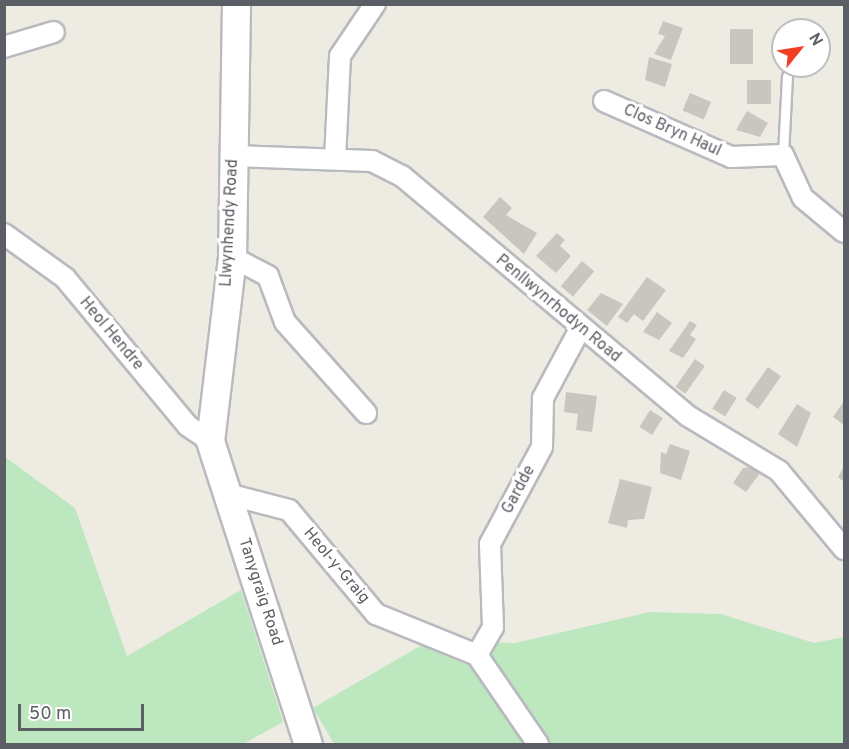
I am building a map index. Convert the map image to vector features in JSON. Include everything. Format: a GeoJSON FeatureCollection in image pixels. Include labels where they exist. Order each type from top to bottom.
{"type":"FeatureCollection","features":[{"type":"Feature","properties":{"kind":"main road","name":"Llwynhendy Road"},"geometry":{"type":"LineString","coordinates":[[210,441],[232,257],[236,4]]}},
{"type":"Feature","properties":{"kind":"main road","name":"Tanygraig Road"},"geometry":{"type":"LineString","coordinates":[[210,441],[308,744]]}},
{"type":"Feature","properties":{"kind":"street"},"geometry":{"type":"LineString","coordinates":[[335,159],[340,56],[375,4]]}},
{"type":"Feature","properties":{"kind":"street"},"geometry":{"type":"LineString","coordinates":[[4,47],[54,32]]}},
{"type":"Feature","properties":{"kind":"street","name":"Clos Bryn Haul"},"geometry":{"type":"LineString","coordinates":[[604,101],[731,157],[783,155]]}},
{"type":"Feature","properties":{"kind":"street"},"geometry":{"type":"LineString","coordinates":[[783,155],[803,198],[844,232]]}},
{"type":"Feature","properties":{"kind":"street","name":"Penllwynrhodyn Road"},"geometry":{"type":"LineString","coordinates":[[233,156],[372,161],[402,176],[580,329],[688,416],[779,471],[844,549]]}},
{"type":"Feature","properties":{"kind":"street","name":"Heol Hendre"},"geometry":{"type":"LineString","coordinates":[[4,234],[65,279],[188,426],[210,441]]}},
{"type":"Feature","properties":{"kind":"street"},"geometry":{"type":"LineString","coordinates":[[232,257],[268,276],[285,322],[366,412]]}},
{"type":"Feature","properties":{"kind":"street","name":"Gardde"},"geometry":{"type":"LineString","coordinates":[[477,655],[493,627],[490,544],[542,447],[543,398],[580,329]]}},
{"type":"Feature","properties":{"kind":"street","name":"Heol-y-Graig"},"geometry":{"type":"LineString","coordinates":[[228,494],[289,510],[376,615],[477,655]]}},
{"type":"Feature","properties":{"kind":"street"},"geometry":{"type":"LineString","coordinates":[[477,655],[538,744]]}},
{"type":"Feature","properties":{"kind":"lane"},"geometry":{"type":"LineString","coordinates":[[783,155],[787,78]]}},
{"type":"Feature","properties":{"kind":"green space"},"geometry":{"type":"Polygon","coordinates":[[[5,457],[75,508],[127,656],[241,590],[283,722],[243,744],[5,744],[5,457]]]}},
{"type":"Feature","properties":{"kind":"green space"},"geometry":{"type":"Polygon","coordinates":[[[650,612],[721,614],[814,643],[844,637],[844,744],[547,744],[485,654],[490,642],[515,643],[650,612]]]}},
{"type":"Feature","properties":{"kind":"green space"},"geometry":{"type":"Polygon","coordinates":[[[422,645],[474,668],[528,744],[334,744],[313,708],[422,645]]]}},
{"type":"Feature","properties":{"kind":"building"},"geometry":{"type":"Polygon","coordinates":[[[663,21],[683,28],[671,60],[654,54],[665,36],[658,34],[663,21]]]}},
{"type":"Feature","properties":{"kind":"building"},"geometry":{"type":"Polygon","coordinates":[[[730,29],[753,29],[753,64],[730,64],[730,29]]]}},
{"type":"Feature","properties":{"kind":"building"},"geometry":{"type":"Polygon","coordinates":[[[649,57],[672,64],[665,87],[645,80],[649,57]]]}},
{"type":"Feature","properties":{"kind":"building"},"geometry":{"type":"Polygon","coordinates":[[[747,80],[771,80],[771,104],[747,104],[747,80]]]}},
{"type":"Feature","properties":{"kind":"building"},"geometry":{"type":"Polygon","coordinates":[[[690,93],[711,102],[704,119],[683,110],[690,93]]]}},
{"type":"Feature","properties":{"kind":"building"},"geometry":{"type":"Polygon","coordinates":[[[747,111],[768,123],[760,137],[736,130],[747,111]]]}},
{"type":"Feature","properties":{"kind":"building"},"geometry":{"type":"Polygon","coordinates":[[[500,197],[512,208],[506,215],[537,233],[524,254],[483,217],[500,197]]]}},
{"type":"Feature","properties":{"kind":"building"},"geometry":{"type":"Polygon","coordinates":[[[557,233],[565,240],[560,246],[571,256],[556,273],[536,256],[557,233]]]}},
{"type":"Feature","properties":{"kind":"building"},"geometry":{"type":"Polygon","coordinates":[[[582,261],[594,271],[573,297],[561,286],[582,261]]]}},
{"type":"Feature","properties":{"kind":"building"},"geometry":{"type":"Polygon","coordinates":[[[647,277],[666,290],[643,321],[634,314],[627,323],[618,317],[647,277]]]}},
{"type":"Feature","properties":{"kind":"building"},"geometry":{"type":"Polygon","coordinates":[[[601,293],[623,304],[607,326],[587,310],[601,293]]]}},
{"type":"Feature","properties":{"kind":"building"},"geometry":{"type":"Polygon","coordinates":[[[657,312],[672,323],[659,340],[643,332],[657,312]]]}},
{"type":"Feature","properties":{"kind":"building"},"geometry":{"type":"Polygon","coordinates":[[[690,321],[697,325],[690,335],[696,339],[683,358],[669,351],[690,321]]]}},
{"type":"Feature","properties":{"kind":"building"},"geometry":{"type":"Polygon","coordinates":[[[695,359],[705,366],[685,394],[675,387],[695,359]]]}},
{"type":"Feature","properties":{"kind":"building"},"geometry":{"type":"Polygon","coordinates":[[[768,367],[781,376],[758,409],[745,400],[768,367]]]}},
{"type":"Feature","properties":{"kind":"building"},"geometry":{"type":"Polygon","coordinates":[[[724,390],[737,398],[725,417],[712,409],[724,390]]]}},
{"type":"Feature","properties":{"kind":"building"},"geometry":{"type":"Polygon","coordinates":[[[566,392],[597,396],[592,432],[576,430],[578,414],[564,412],[566,392]]]}},
{"type":"Feature","properties":{"kind":"building"},"geometry":{"type":"Polygon","coordinates":[[[844,401],[844,425],[833,417],[844,401]]]}},
{"type":"Feature","properties":{"kind":"building"},"geometry":{"type":"Polygon","coordinates":[[[797,404],[811,413],[797,447],[778,434],[797,404]]]}},
{"type":"Feature","properties":{"kind":"building"},"geometry":{"type":"Polygon","coordinates":[[[650,410],[663,418],[652,435],[639,427],[650,410]]]}},
{"type":"Feature","properties":{"kind":"building"},"geometry":{"type":"Polygon","coordinates":[[[670,444],[690,451],[681,480],[660,473],[661,452],[666,454],[670,444]]]}},
{"type":"Feature","properties":{"kind":"building"},"geometry":{"type":"Polygon","coordinates":[[[751,467],[760,473],[746,492],[733,483],[743,468],[751,467]]]}},
{"type":"Feature","properties":{"kind":"building"},"geometry":{"type":"Polygon","coordinates":[[[844,467],[844,482],[838,477],[844,467]]]}},
{"type":"Feature","properties":{"kind":"building"},"geometry":{"type":"Polygon","coordinates":[[[620,479],[652,487],[644,519],[628,520],[627,528],[608,523],[620,479]]]}}]}
